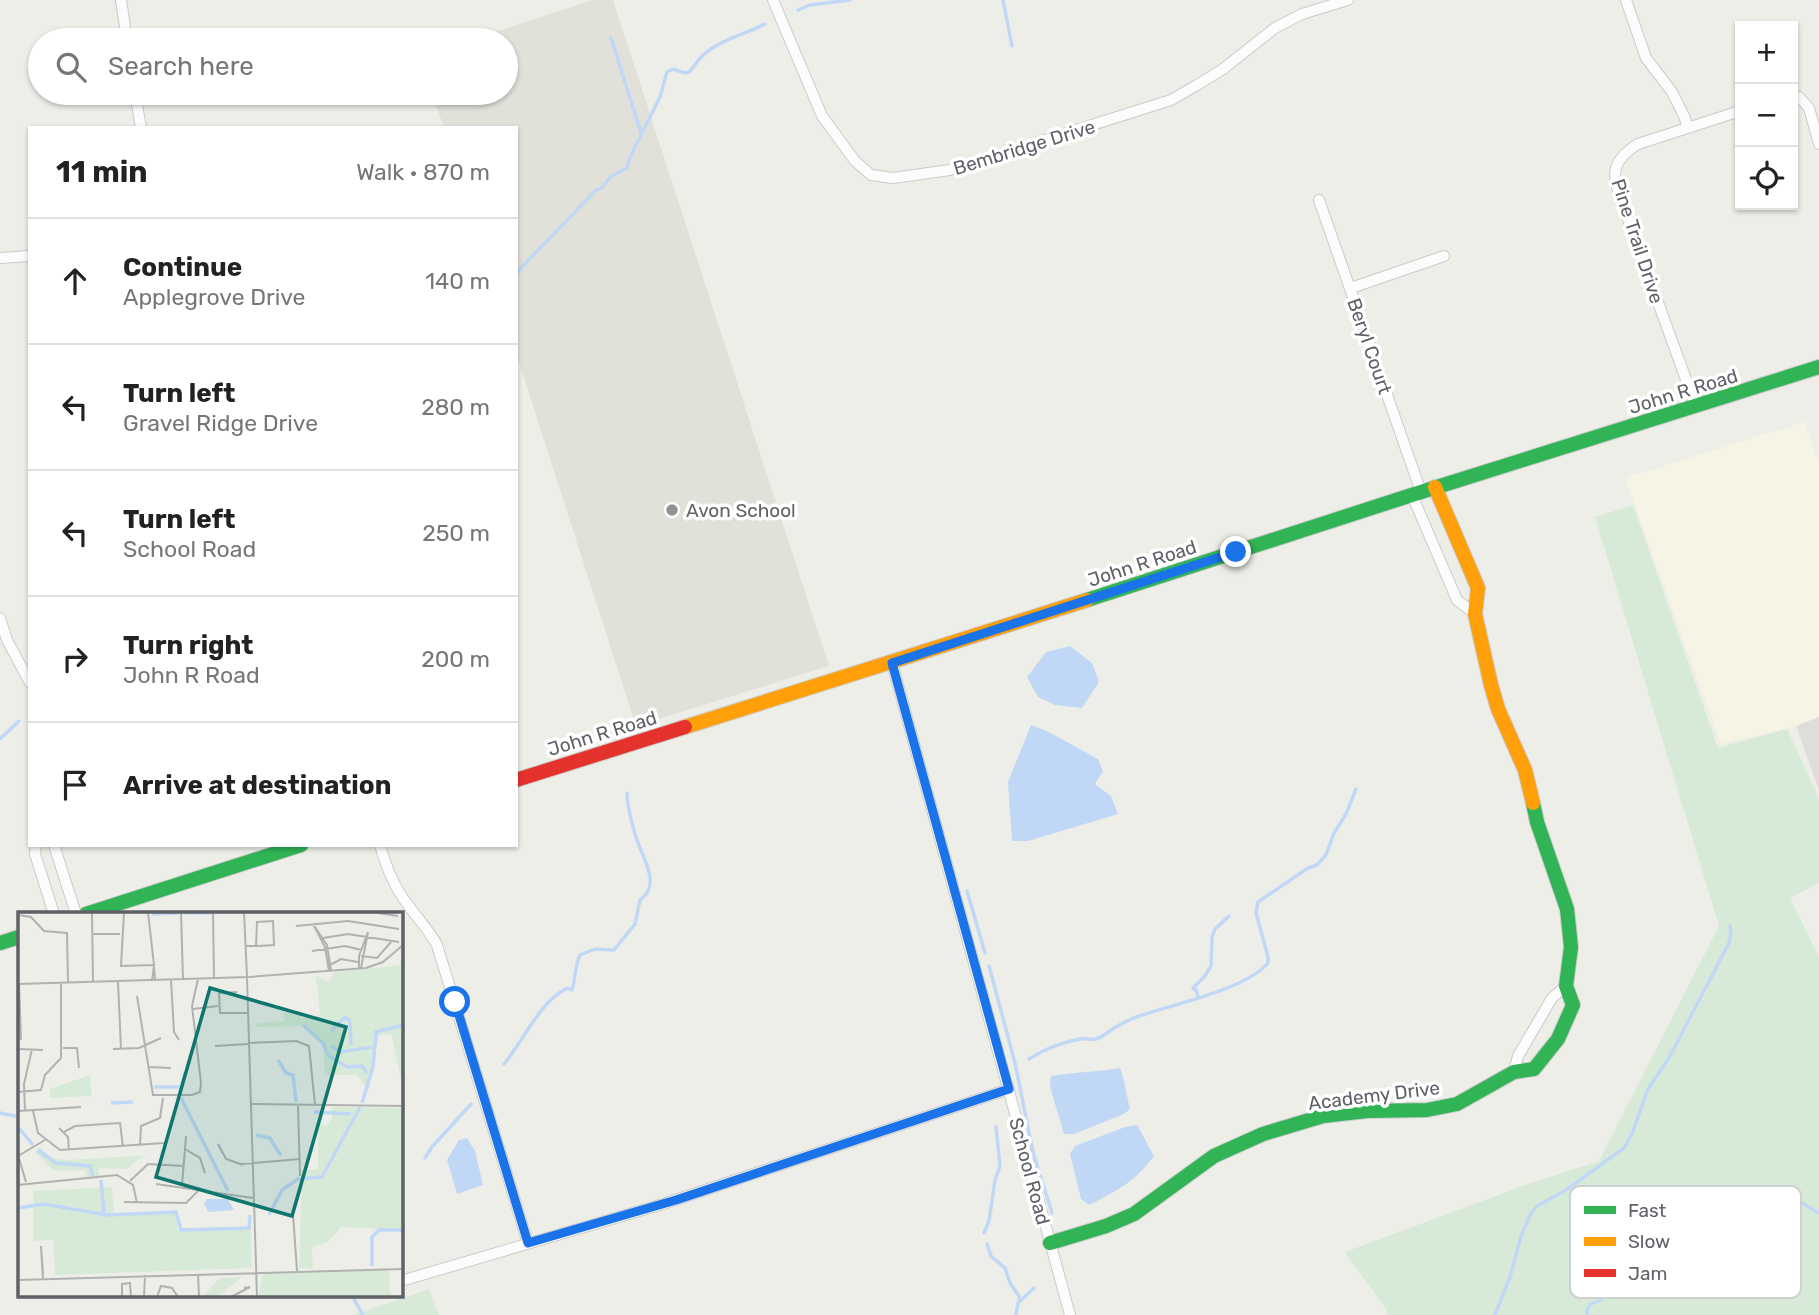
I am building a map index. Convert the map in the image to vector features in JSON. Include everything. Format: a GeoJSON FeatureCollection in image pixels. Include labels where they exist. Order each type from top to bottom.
{"type":"FeatureCollection","features":[{"type":"Feature","properties":{"kind":"main road","name":"John R Road"},"geometry":{"type":"LineString","coordinates":[[518,779],[1819,367]]}},
{"type":"Feature","properties":{"kind":"main road","name":"Academy Drive"},"geometry":{"type":"LineString","coordinates":[[1050,1243],[1106,1226],[1133,1214],[1214,1156],[1263,1134],[1323,1116],[1367,1111],[1427,1110],[1457,1104],[1514,1072],[1534,1069],[1558,1039],[1573,1005],[1566,986],[1572,947],[1567,909],[1536,821],[1525,770],[1498,709],[1491,685],[1475,614],[1478,588],[1435,487]]}},
{"type":"Feature","properties":{"kind":"main road"},"geometry":{"type":"LineString","coordinates":[[92,912],[295,847]]}},
{"type":"Feature","properties":{"kind":"main road"},"geometry":{"type":"LineString","coordinates":[[0,943],[18,937]]}},
{"type":"Feature","properties":{"kind":"street"},"geometry":{"type":"LineString","coordinates":[[121,0],[125,28]]}},
{"type":"Feature","properties":{"kind":"street","name":"Bembridge Drive"},"geometry":{"type":"LineString","coordinates":[[773,0],[822,116],[855,161],[871,175],[893,178],[950,170],[1171,100],[1223,69],[1275,28],[1301,14],[1348,0]]}},
{"type":"Feature","properties":{"kind":"street"},"geometry":{"type":"LineString","coordinates":[[1626,0],[1646,58],[1672,92],[1688,127]]}},
{"type":"Feature","properties":{"kind":"street"},"geometry":{"type":"LineString","coordinates":[[1798,97],[1809,108],[1819,144]]}},
{"type":"Feature","properties":{"kind":"street"},"geometry":{"type":"LineString","coordinates":[[137,105],[141,126]]}},
{"type":"Feature","properties":{"kind":"street","name":"Pine Trail Drive"},"geometry":{"type":"LineString","coordinates":[[1696,407],[1616,186],[1615,172],[1625,152],[1638,144],[1735,113]]}},
{"type":"Feature","properties":{"kind":"street","name":"Beryl Court"},"geometry":{"type":"LineString","coordinates":[[1319,200],[1416,494]]}},
{"type":"Feature","properties":{"kind":"street"},"geometry":{"type":"LineString","coordinates":[[0,258],[28,256]]}},
{"type":"Feature","properties":{"kind":"street"},"geometry":{"type":"LineString","coordinates":[[1350,288],[1444,256]]}},
{"type":"Feature","properties":{"kind":"street","name":"Academy Drive"},"geometry":{"type":"LineString","coordinates":[[1416,494],[1457,600],[1475,614]]}},
{"type":"Feature","properties":{"kind":"street"},"geometry":{"type":"LineString","coordinates":[[0,618],[7,640],[28,679]]}},
{"type":"Feature","properties":{"kind":"street","name":"School Road"},"geometry":{"type":"LineString","coordinates":[[892,663],[1070,1315]]}},
{"type":"Feature","properties":{"kind":"street"},"geometry":{"type":"LineString","coordinates":[[36,847],[35,854],[53,912]]}},
{"type":"Feature","properties":{"kind":"street"},"geometry":{"type":"LineString","coordinates":[[55,847],[75,912]]}},
{"type":"Feature","properties":{"kind":"street"},"geometry":{"type":"LineString","coordinates":[[381,847],[394,885],[407,905],[424,923],[437,945],[528,1243]]}},
{"type":"Feature","properties":{"kind":"street"},"geometry":{"type":"LineString","coordinates":[[1514,1072],[1518,1056],[1552,998],[1566,986]]}},
{"type":"Feature","properties":{"kind":"street"},"geometry":{"type":"LineString","coordinates":[[402,1281],[676,1200],[1009,1089]]}},
{"type":"Feature","properties":{"kind":"shaded area","name":"Avon School"},"geometry":{"type":"Polygon","coordinates":[[[593,0],[613,0],[829,666],[636,726],[518,359],[518,126],[443,126],[436,105],[518,105],[518,28],[508,28],[593,0]]]}},
{"type":"Feature","properties":{"kind":"shaded area"},"geometry":{"type":"Polygon","coordinates":[[[1804,422],[1819,463],[1819,717],[1796,726],[1721,744],[1625,478],[1804,422]]]}},
{"type":"Feature","properties":{"kind":"shaded area"},"geometry":{"type":"Polygon","coordinates":[[[1819,717],[1819,790],[1796,726],[1819,717]]]}},
{"type":"Feature","properties":{"kind":"green space"},"geometry":{"type":"Polygon","coordinates":[[[1633,505],[1718,748],[1787,729],[1819,799],[1819,883],[1790,898],[1819,957],[1819,1315],[1387,1315],[1386,1309],[1345,1252],[1531,1183],[1599,1161],[1719,926],[1595,517],[1633,505]]]}},
{"type":"Feature","properties":{"kind":"green space"},"geometry":{"type":"Polygon","coordinates":[[[429,1289],[439,1315],[353,1315],[429,1289]]]}},
{"type":"Feature","properties":{"kind":"water"},"geometry":{"type":"Polygon","coordinates":[[[1070,646],[1092,663],[1099,682],[1082,708],[1055,705],[1038,697],[1027,677],[1046,652],[1070,646]]]}},
{"type":"Feature","properties":{"kind":"water"},"geometry":{"type":"Polygon","coordinates":[[[1031,725],[1098,759],[1103,771],[1095,784],[1111,796],[1118,814],[1028,841],[1012,841],[1008,782],[1031,725]]]}},
{"type":"Feature","properties":{"kind":"water"},"geometry":{"type":"Polygon","coordinates":[[[1120,1068],[1130,1109],[1124,1114],[1074,1134],[1064,1134],[1050,1087],[1051,1076],[1120,1068]]]}},
{"type":"Feature","properties":{"kind":"water"},"geometry":{"type":"Polygon","coordinates":[[[1137,1125],[1154,1156],[1132,1179],[1089,1205],[1081,1199],[1070,1154],[1075,1146],[1137,1125]]]}},
{"type":"Feature","properties":{"kind":"water"},"geometry":{"type":"Polygon","coordinates":[[[467,1138],[475,1151],[483,1185],[457,1194],[447,1160],[459,1140],[467,1138]]]}},
{"type":"Feature","properties":{"kind":"waterway"},"geometry":{"type":"LineString","coordinates":[[798,10],[810,5],[850,0]]}},
{"type":"Feature","properties":{"kind":"waterway"},"geometry":{"type":"LineString","coordinates":[[1003,0],[1012,46]]}},
{"type":"Feature","properties":{"kind":"waterway"},"geometry":{"type":"LineString","coordinates":[[518,272],[596,190],[602,188],[610,177],[627,168],[660,97],[667,72],[673,69],[689,72],[702,56],[715,47],[765,24]]}},
{"type":"Feature","properties":{"kind":"waterway"},"geometry":{"type":"LineString","coordinates":[[611,38],[641,133]]}},
{"type":"Feature","properties":{"kind":"waterway"},"geometry":{"type":"LineString","coordinates":[[0,739],[19,721]]}},
{"type":"Feature","properties":{"kind":"waterway"},"geometry":{"type":"LineString","coordinates":[[1029,1059],[1067,1042],[1099,1038],[1133,1018],[1208,995],[1258,972],[1268,963],[1256,913],[1258,902],[1308,868],[1317,865],[1326,855],[1356,789]]}},
{"type":"Feature","properties":{"kind":"waterway"},"geometry":{"type":"LineString","coordinates":[[504,1064],[550,1001],[568,988],[572,990],[580,955],[595,949],[614,950],[635,924],[640,900],[647,893],[650,878],[631,821],[627,793]]}},
{"type":"Feature","properties":{"kind":"waterway"},"geometry":{"type":"LineString","coordinates":[[967,891],[985,953]]}},
{"type":"Feature","properties":{"kind":"waterway"},"geometry":{"type":"LineString","coordinates":[[1198,997],[1193,988],[1211,966],[1212,937],[1215,929],[1229,916]]}},
{"type":"Feature","properties":{"kind":"waterway"},"geometry":{"type":"LineString","coordinates":[[1572,1186],[1624,1148],[1632,1134],[1648,1089],[1669,1058],[1729,943],[1730,926]]}},
{"type":"Feature","properties":{"kind":"waterway"},"geometry":{"type":"LineString","coordinates":[[989,966],[1015,1063],[1033,1152],[1052,1213]]}},
{"type":"Feature","properties":{"kind":"waterway"},"geometry":{"type":"LineString","coordinates":[[425,1158],[471,1104]]}},
{"type":"Feature","properties":{"kind":"waterway"},"geometry":{"type":"LineString","coordinates":[[0,1113],[18,1117]]}},
{"type":"Feature","properties":{"kind":"waterway"},"geometry":{"type":"LineString","coordinates":[[984,1233],[1000,1166],[996,1127]]}},
{"type":"Feature","properties":{"kind":"waterway"},"geometry":{"type":"LineString","coordinates":[[1495,1315],[1530,1215],[1537,1206],[1570,1187]]}},
{"type":"Feature","properties":{"kind":"waterway"},"geometry":{"type":"LineString","coordinates":[[1801,1202],[1819,1213]]}},
{"type":"Feature","properties":{"kind":"waterway"},"geometry":{"type":"LineString","coordinates":[[987,1244],[991,1256],[1005,1268],[1020,1300]]}},
{"type":"Feature","properties":{"kind":"waterway"},"geometry":{"type":"LineString","coordinates":[[1016,1315],[1018,1303],[1034,1288]]}},
{"type":"Feature","properties":{"kind":"waterway"},"geometry":{"type":"LineString","coordinates":[[353,1298],[363,1315]]}},
{"type":"Feature","properties":{"kind":"waterway"},"geometry":{"type":"LineString","coordinates":[[1587,1315],[1591,1304],[1602,1298]]}},
{"type":"Feature","properties":{"kind":"traffic: fast"},"geometry":{"type":"LineString","coordinates":[[1087,600],[1819,367]]}},
{"type":"Feature","properties":{"kind":"traffic: fast"},"geometry":{"type":"LineString","coordinates":[[1050,1243],[1106,1226],[1134,1214],[1214,1156],[1263,1134],[1323,1116],[1367,1111],[1427,1110],[1457,1104],[1514,1072],[1534,1069],[1558,1039],[1573,1005],[1566,986],[1571,947],[1567,909],[1533,803]]}},
{"type":"Feature","properties":{"kind":"traffic: fast"},"geometry":{"type":"LineString","coordinates":[[92,912],[295,847]]}},
{"type":"Feature","properties":{"kind":"traffic: fast"},"geometry":{"type":"LineString","coordinates":[[0,943],[18,937]]}},
{"type":"Feature","properties":{"kind":"traffic: slow"},"geometry":{"type":"LineString","coordinates":[[1435,487],[1478,588],[1475,614],[1491,685],[1498,709],[1525,770],[1533,803]]}},
{"type":"Feature","properties":{"kind":"traffic: slow"},"geometry":{"type":"LineString","coordinates":[[685,727],[1087,600]]}},
{"type":"Feature","properties":{"kind":"traffic: jam"},"geometry":{"type":"LineString","coordinates":[[518,779],[685,727]]}},
{"type":"Feature","properties":{"kind":"place","name":"Avon School"},"geometry":{"type":"Point","coordinates":[672,510]}},
{"type":"Feature","properties":{"kind":"route"},"geometry":{"type":"LineString","coordinates":[[455,1002],[528,1243],[676,1200],[1009,1089],[892,663],[1236,552]]}}]}
